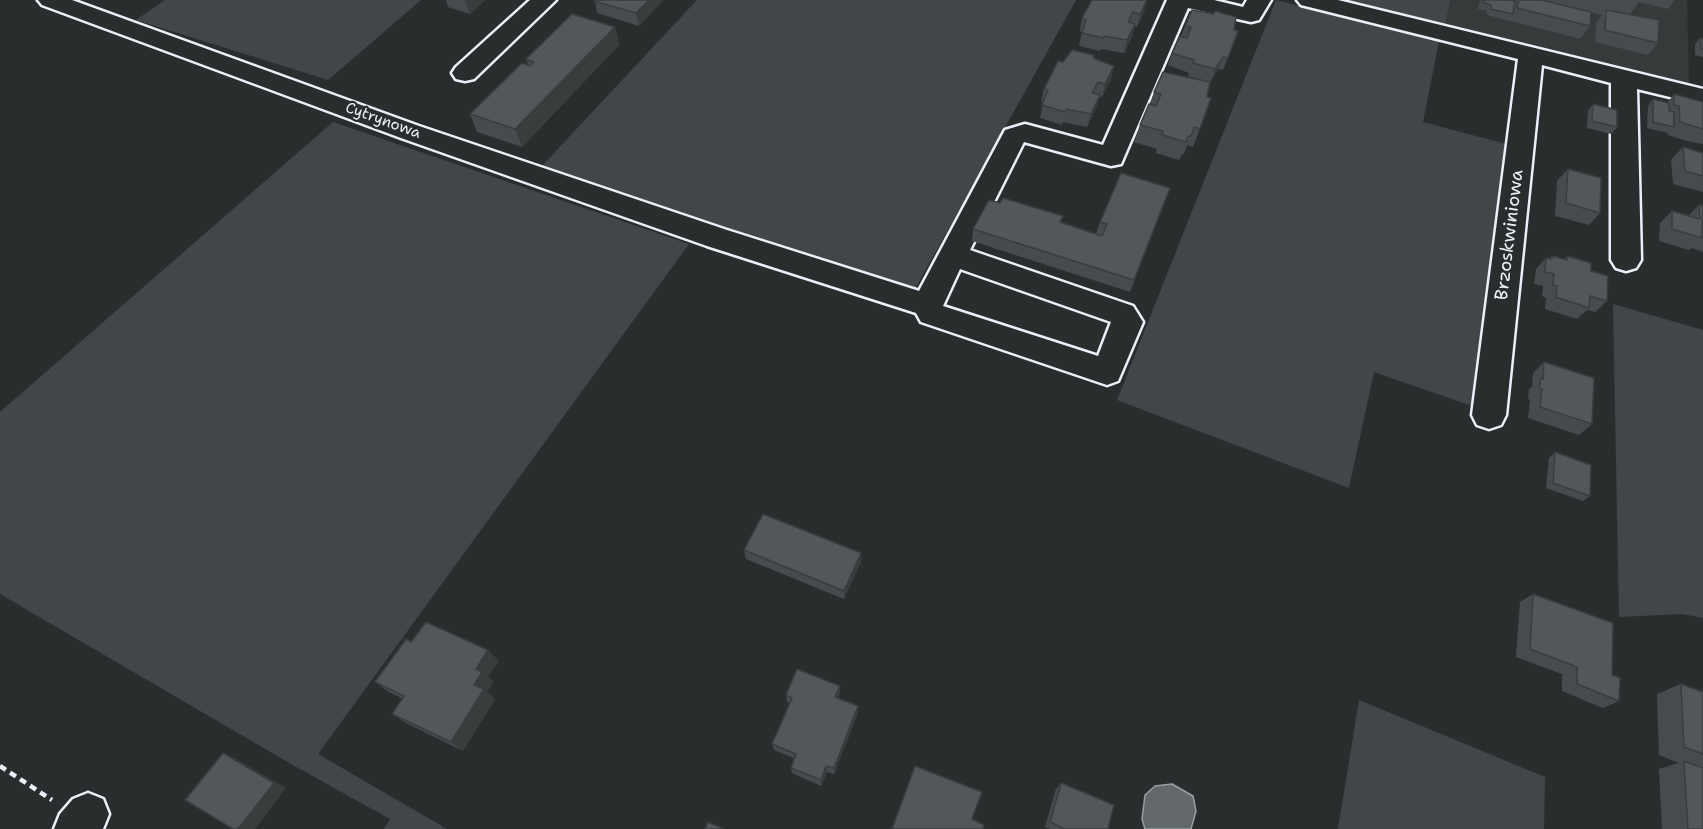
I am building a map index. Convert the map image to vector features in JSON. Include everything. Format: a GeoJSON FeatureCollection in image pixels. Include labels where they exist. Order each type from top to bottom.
{"type":"FeatureCollection","features":[{"type":"Feature","properties":{"kind":"street","name":"Cytrynowa"},"geometry":{"type":"LineString","coordinates":[[50,0],[410,132],[717,238],[927,305],[932,314],[1107,372],[1128,322],[1122,314],[953,255]]}},
{"type":"Feature","properties":{"kind":"street"},"geometry":{"type":"LineString","coordinates":[[465,74],[544,0]]}},
{"type":"Feature","properties":{"kind":"street"},"geometry":{"type":"LineString","coordinates":[[927,305],[1014,136],[1024,133],[1111,157],[1179,0]]}},
{"type":"Feature","properties":{"kind":"street"},"geometry":{"type":"LineString","coordinates":[[1185,0],[1245,15],[1251,15],[1259,0]]}},
{"type":"Feature","properties":{"kind":"street"},"geometry":{"type":"LineString","coordinates":[[1309,0],[1703,98]]}},
{"type":"Feature","properties":{"kind":"street","name":"Brzoskwiniowa"},"geometry":{"type":"LineString","coordinates":[[1489,415],[1531,56]]}},
{"type":"Feature","properties":{"kind":"street"},"geometry":{"type":"LineString","coordinates":[[1624,78],[1626,260]]}},
{"type":"Feature","properties":{"kind":"path"},"geometry":{"type":"LineString","coordinates":[[0,766],[82,821]]}},
{"type":"Feature","properties":{"kind":"shaded area"},"geometry":{"type":"Polygon","coordinates":[[[165,0],[421,0],[328,80],[136,20],[165,0]]]}},
{"type":"Feature","properties":{"kind":"shaded area"},"geometry":{"type":"Polygon","coordinates":[[[697,0],[1076,0],[915,289],[541,167],[697,0]]]}},
{"type":"Feature","properties":{"kind":"shaded area"},"geometry":{"type":"Polygon","coordinates":[[[1276,0],[1439,41],[1423,122],[1506,144],[1475,407],[1374,372],[1349,488],[1117,400],[1276,0]]]}},
{"type":"Feature","properties":{"kind":"shaded area"},"geometry":{"type":"Polygon","coordinates":[[[1342,0],[1687,0],[1689,84],[1520,42],[1342,0]]]}},
{"type":"Feature","properties":{"kind":"shaded area"},"geometry":{"type":"Polygon","coordinates":[[[1342,0],[1450,0],[1445,26],[1342,0]]]}},
{"type":"Feature","properties":{"kind":"shaded area"},"geometry":{"type":"Polygon","coordinates":[[[333,122],[689,244],[318,754],[447,829],[384,829],[390,819],[291,764],[0,594],[0,412],[333,122]]]}},
{"type":"Feature","properties":{"kind":"shaded area"},"geometry":{"type":"Polygon","coordinates":[[[1613,304],[1703,330],[1703,618],[1682,614],[1619,617],[1613,304]]]}},
{"type":"Feature","properties":{"kind":"shaded area"},"geometry":{"type":"Polygon","coordinates":[[[1359,700],[1545,777],[1544,829],[1338,829],[1359,700]]]}},
{"type":"Feature","properties":{"kind":"shaded area"},"geometry":{"type":"Polygon","coordinates":[[[1172,784],[1193,796],[1196,811],[1191,829],[1145,829],[1142,819],[1145,795],[1155,786],[1172,784]]]}},
{"type":"Feature","properties":{"kind":"building"},"geometry":{"type":"Polygon","coordinates":[[[595,0],[649,0],[636,13],[595,0]]]}},
{"type":"Feature","properties":{"kind":"building"},"geometry":{"type":"Polygon","coordinates":[[[1092,0],[1147,0],[1140,14],[1133,12],[1128,22],[1135,24],[1127,40],[1082,33],[1086,20],[1082,18],[1092,0]]]}},
{"type":"Feature","properties":{"kind":"building"},"geometry":{"type":"Polygon","coordinates":[[[1483,0],[1515,1],[1513,14],[1491,9],[1491,5],[1482,2],[1483,0]]]}},
{"type":"Feature","properties":{"kind":"building"},"geometry":{"type":"Polygon","coordinates":[[[1519,0],[1541,0],[1591,12],[1590,26],[1517,8],[1519,0]]]}},
{"type":"Feature","properties":{"kind":"building"},"geometry":{"type":"Polygon","coordinates":[[[1192,10],[1214,14],[1215,11],[1236,17],[1234,30],[1238,31],[1228,58],[1223,57],[1215,69],[1193,63],[1194,60],[1172,53],[1180,36],[1187,38],[1191,27],[1185,26],[1192,10]]]}},
{"type":"Feature","properties":{"kind":"building"},"geometry":{"type":"Polygon","coordinates":[[[1606,10],[1659,20],[1658,43],[1605,30],[1606,10]]]}},
{"type":"Feature","properties":{"kind":"building"},"geometry":{"type":"Polygon","coordinates":[[[572,14],[615,27],[515,129],[470,114],[522,63],[530,66],[534,62],[526,59],[572,14]]]}},
{"type":"Feature","properties":{"kind":"building"},"geometry":{"type":"Polygon","coordinates":[[[1700,38],[1703,39],[1703,49],[1701,49],[1700,38]]]}},
{"type":"Feature","properties":{"kind":"building"},"geometry":{"type":"Polygon","coordinates":[[[1072,50],[1094,55],[1093,58],[1114,66],[1105,84],[1098,82],[1092,93],[1100,95],[1091,114],[1066,109],[1065,112],[1042,105],[1048,90],[1044,89],[1058,61],[1063,62],[1072,50]]]}},
{"type":"Feature","properties":{"kind":"building"},"geometry":{"type":"Polygon","coordinates":[[[1163,72],[1210,82],[1207,97],[1211,98],[1200,129],[1194,127],[1186,142],[1162,135],[1163,131],[1140,125],[1149,104],[1156,106],[1161,94],[1154,92],[1163,72]]]}},
{"type":"Feature","properties":{"kind":"building"},"geometry":{"type":"Polygon","coordinates":[[[1674,94],[1703,102],[1703,129],[1680,122],[1679,106],[1674,105],[1674,94]]]}},
{"type":"Feature","properties":{"kind":"building"},"geometry":{"type":"Polygon","coordinates":[[[1653,99],[1669,103],[1669,111],[1674,112],[1674,127],[1653,122],[1653,99]]]}},
{"type":"Feature","properties":{"kind":"building"},"geometry":{"type":"Polygon","coordinates":[[[1593,104],[1617,110],[1617,127],[1592,121],[1593,104]]]}},
{"type":"Feature","properties":{"kind":"building"},"geometry":{"type":"Polygon","coordinates":[[[1683,147],[1703,153],[1703,176],[1685,171],[1683,147]]]}},
{"type":"Feature","properties":{"kind":"building"},"geometry":{"type":"Polygon","coordinates":[[[1568,169],[1601,178],[1600,213],[1566,203],[1568,169]]]}},
{"type":"Feature","properties":{"kind":"building"},"geometry":{"type":"Polygon","coordinates":[[[1121,173],[1170,188],[1134,280],[973,229],[989,200],[1000,203],[1003,198],[1063,216],[1060,222],[1102,236],[1107,224],[1100,222],[1121,173]]]}},
{"type":"Feature","properties":{"kind":"building"},"geometry":{"type":"Polygon","coordinates":[[[1699,205],[1703,206],[1702,238],[1672,229],[1672,211],[1700,219],[1699,205]]]}},
{"type":"Feature","properties":{"kind":"building"},"geometry":{"type":"Polygon","coordinates":[[[1552,256],[1567,260],[1567,256],[1591,263],[1591,271],[1608,276],[1607,301],[1590,296],[1589,308],[1556,297],[1557,286],[1553,285],[1554,274],[1545,272],[1546,258],[1552,259],[1552,256]]]}},
{"type":"Feature","properties":{"kind":"building"},"geometry":{"type":"Polygon","coordinates":[[[1544,362],[1594,378],[1592,424],[1540,407],[1542,389],[1539,388],[1541,378],[1543,379],[1544,362]]]}},
{"type":"Feature","properties":{"kind":"building"},"geometry":{"type":"Polygon","coordinates":[[[1555,452],[1591,465],[1590,496],[1553,483],[1555,452]]]}},
{"type":"Feature","properties":{"kind":"building"},"geometry":{"type":"Polygon","coordinates":[[[763,514],[861,553],[844,591],[744,550],[763,514]]]}},
{"type":"Feature","properties":{"kind":"building"},"geometry":{"type":"Polygon","coordinates":[[[1533,594],[1613,623],[1612,675],[1620,678],[1619,701],[1577,684],[1577,667],[1530,649],[1533,594]]]}},
{"type":"Feature","properties":{"kind":"building"},"geometry":{"type":"Polygon","coordinates":[[[426,622],[488,650],[476,669],[482,672],[474,685],[484,689],[451,742],[392,714],[404,696],[375,682],[406,639],[411,642],[426,622]]]}},
{"type":"Feature","properties":{"kind":"building"},"geometry":{"type":"Polygon","coordinates":[[[797,669],[840,686],[835,697],[858,706],[834,768],[826,766],[821,780],[791,768],[796,754],[772,744],[792,698],[786,695],[797,669]]]}},
{"type":"Feature","properties":{"kind":"building"},"geometry":{"type":"Polygon","coordinates":[[[1681,684],[1703,692],[1703,754],[1684,747],[1681,684]]]}},
{"type":"Feature","properties":{"kind":"building"},"geometry":{"type":"Polygon","coordinates":[[[223,753],[274,783],[238,829],[233,829],[185,800],[223,753]]]}},
{"type":"Feature","properties":{"kind":"building"},"geometry":{"type":"Polygon","coordinates":[[[1684,761],[1703,768],[1703,829],[1688,829],[1684,761]]]}},
{"type":"Feature","properties":{"kind":"building"},"geometry":{"type":"Polygon","coordinates":[[[915,766],[982,792],[972,819],[984,825],[983,829],[892,829],[915,766]]]}},
{"type":"Feature","properties":{"kind":"building"},"geometry":{"type":"Polygon","coordinates":[[[1061,783],[1114,805],[1108,829],[1065,829],[1050,822],[1061,783]]]}},
{"type":"Feature","properties":{"kind":"building"},"geometry":{"type":"Polygon","coordinates":[[[708,822],[724,829],[705,829],[708,822]]]}}]}
